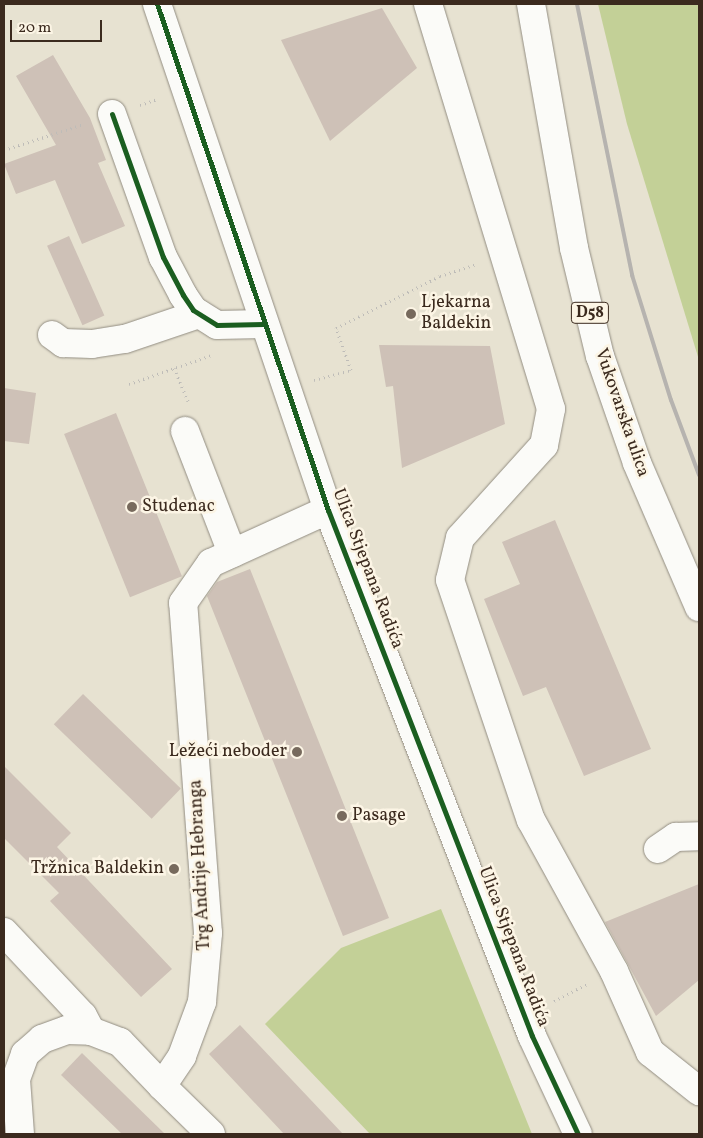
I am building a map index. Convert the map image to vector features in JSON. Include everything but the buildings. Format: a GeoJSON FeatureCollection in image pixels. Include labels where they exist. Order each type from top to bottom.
{"type":"FeatureCollection","features":[{"type":"Feature","properties":{"kind":"main road","name":"Ulica Stjepana Radića"},"geometry":{"type":"LineString","coordinates":[[157,4],[263,324],[328,510],[532,1036],[578,1134]]}},
{"type":"Feature","properties":{"kind":"main road"},"geometry":{"type":"LineString","coordinates":[[428,4],[551,409],[544,445],[460,538],[450,580],[531,820],[614,971],[650,1052],[699,1091]]}},
{"type":"Feature","properties":{"kind":"main road","name":"Vukovarska ulica"},"geometry":{"type":"LineString","coordinates":[[531,4],[574,248],[600,356],[637,463],[699,607]]}},
{"type":"Feature","properties":{"kind":"main road"},"geometry":{"type":"LineString","coordinates":[[112,114],[163,257],[183,295],[199,314],[217,325],[263,324]]}},
{"type":"Feature","properties":{"kind":"main road"},"geometry":{"type":"LineString","coordinates":[[52,335],[64,343],[92,344],[125,339],[199,314]]}},
{"type":"Feature","properties":{"kind":"main road"},"geometry":{"type":"LineString","coordinates":[[185,431],[232,553]]}},
{"type":"Feature","properties":{"kind":"main road","name":"Trg Andrije Hebranga"},"geometry":{"type":"LineString","coordinates":[[162,1086],[182,1056],[202,1002],[208,933],[183,604],[211,563],[328,510]]}},
{"type":"Feature","properties":{"kind":"main road"},"geometry":{"type":"LineString","coordinates":[[658,849],[676,837],[699,836]]}},
{"type":"Feature","properties":{"kind":"main road"},"geometry":{"type":"LineString","coordinates":[[4,932],[83,1016],[91,1031]]}},
{"type":"Feature","properties":{"kind":"main road"},"geometry":{"type":"LineString","coordinates":[[20,1134],[16,1080],[25,1054],[51,1036],[68,1030],[91,1031],[120,1042],[211,1134]]}},
{"type":"Feature","properties":{"kind":"path"},"geometry":{"type":"LineString","coordinates":[[4,150],[112,114]]}},
{"type":"Feature","properties":{"kind":"path"},"geometry":{"type":"LineString","coordinates":[[306,383],[351,370],[336,328],[440,276],[504,256]]}},
{"type":"Feature","properties":{"kind":"path"},"geometry":{"type":"LineString","coordinates":[[129,384],[222,352]]}},
{"type":"Feature","properties":{"kind":"path"},"geometry":{"type":"LineString","coordinates":[[554,1001],[614,971]]}},
{"type":"Feature","properties":{"kind":"green space"},"geometry":{"type":"Polygon","coordinates":[[[598,4],[699,4],[699,360],[627,124],[598,4]]]}},
{"type":"Feature","properties":{"kind":"green space"},"geometry":{"type":"Polygon","coordinates":[[[441,909],[532,1134],[370,1134],[265,1024],[341,948],[441,909]]]}},
{"type":"Feature","properties":{"kind":"railway"},"geometry":{"type":"LineString","coordinates":[[577,4],[632,275],[671,400],[699,475]]}},
{"type":"Feature","properties":{"kind":"cycle path"},"geometry":{"type":"LineString","coordinates":[[157,4],[328,510],[532,1036],[578,1134]]}},
{"type":"Feature","properties":{"kind":"cycle path"},"geometry":{"type":"LineString","coordinates":[[112,114],[163,257],[193,310],[217,325],[263,324]]}},
{"type":"Feature","properties":{"kind":"place","name":"Ljekarna Baldekin"},"geometry":{"type":"Point","coordinates":[411,314]}},
{"type":"Feature","properties":{"kind":"place","name":"Studenac"},"geometry":{"type":"Point","coordinates":[132,507]}},
{"type":"Feature","properties":{"kind":"place","name":"Ležeći neboder"},"geometry":{"type":"Point","coordinates":[297,752]}},
{"type":"Feature","properties":{"kind":"place","name":"Pasage"},"geometry":{"type":"Point","coordinates":[342,816]}},
{"type":"Feature","properties":{"kind":"place","name":"Tržnica Baldekin"},"geometry":{"type":"Point","coordinates":[174,869]}}]}
